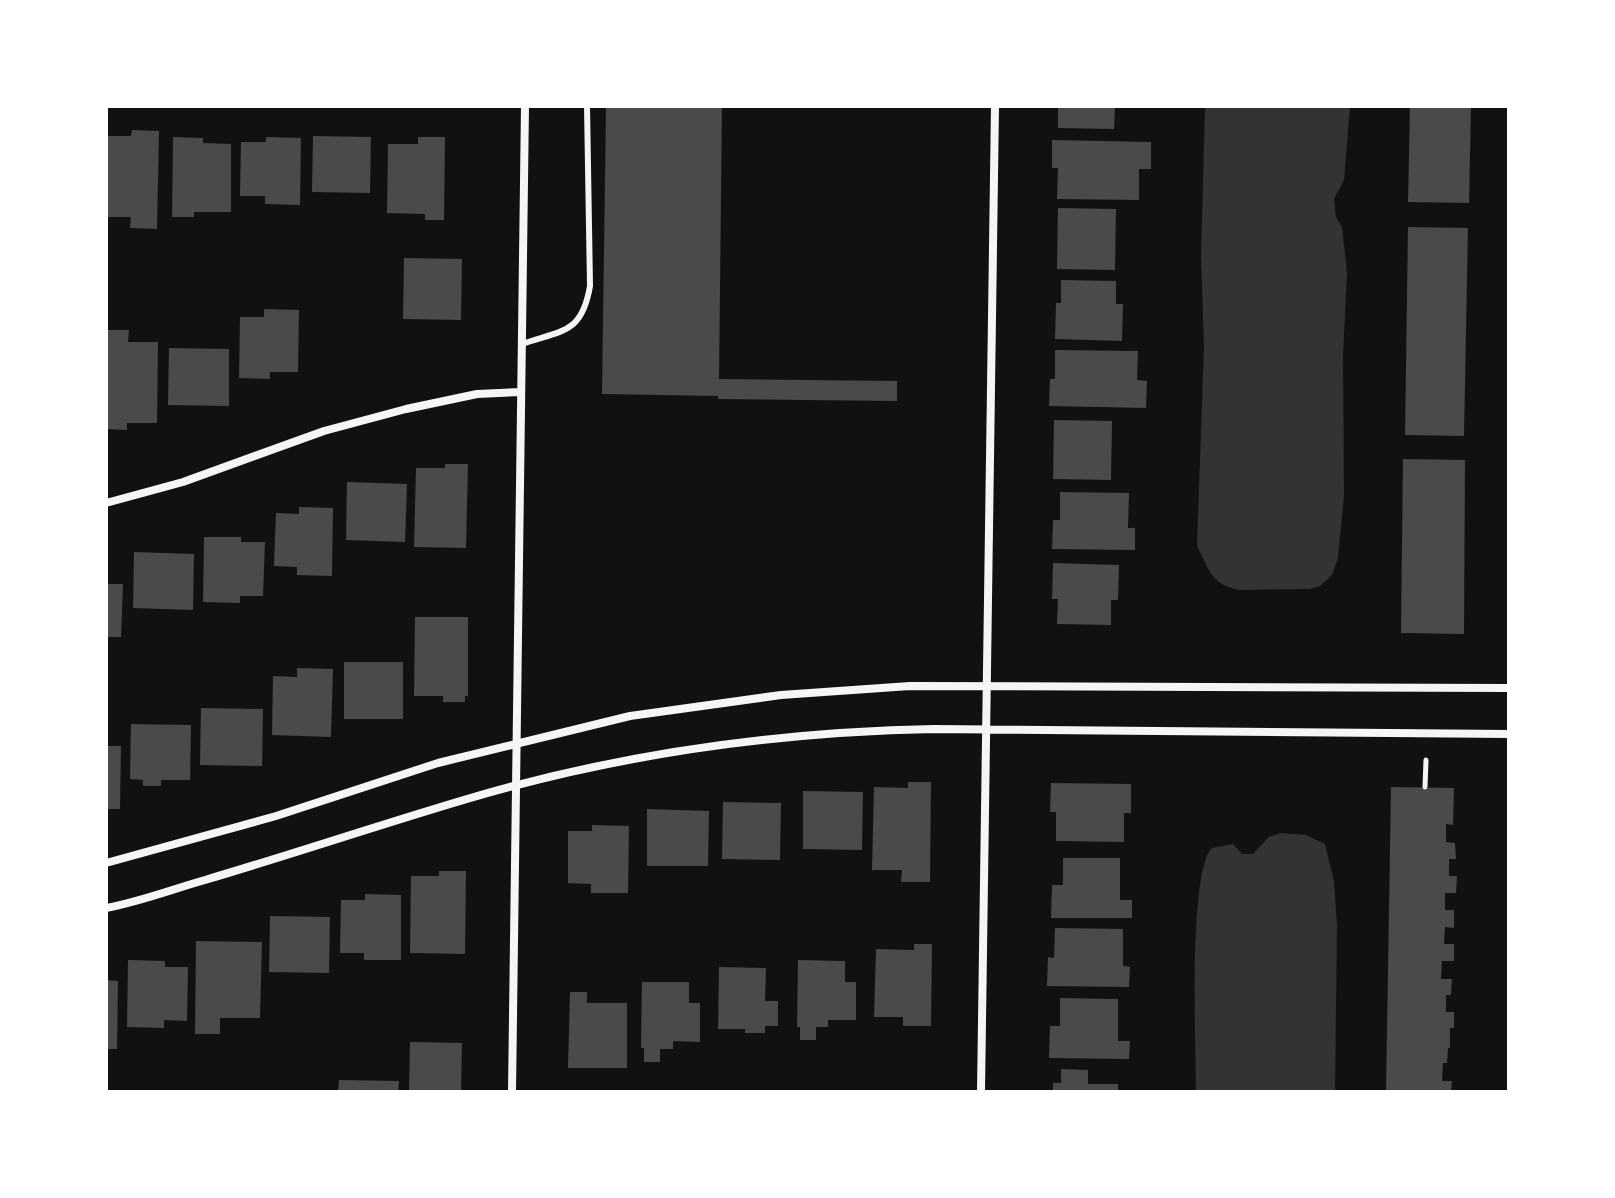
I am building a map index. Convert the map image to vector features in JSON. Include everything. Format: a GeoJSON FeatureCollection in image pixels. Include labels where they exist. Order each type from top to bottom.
{"type":"FeatureCollection","features":[{"type":"Feature","properties":{"kind":"street"},"geometry":{"type":"LineString","coordinates":[[512,1092],[525,106]]}},
{"type":"Feature","properties":{"kind":"street"},"geometry":{"type":"LineString","coordinates":[[981,1092],[995,106]]}},
{"type":"Feature","properties":{"kind":"street"},"geometry":{"type":"LineString","coordinates":[[106,503],[183,482],[324,431],[406,409],[477,394],[521,392]]}},
{"type":"Feature","properties":{"kind":"street"},"geometry":{"type":"LineString","coordinates":[[106,863],[246,825],[438,763],[630,716],[781,695],[910,686],[1509,688]]}},
{"type":"Feature","properties":{"kind":"street"},"geometry":{"type":"LineString","coordinates":[[106,908],[590,765],[707,746],[869,730],[1509,734]]}},
{"type":"Feature","properties":{"kind":"lane"},"geometry":{"type":"LineString","coordinates":[[522,344],[573,326],[586,310],[590,286],[587,106]]}},
{"type":"Feature","properties":{"kind":"path"},"geometry":{"type":"LineString","coordinates":[[1425,787],[1426,760]]}},
{"type":"Feature","properties":{"kind":"shaded area"},"geometry":{"type":"Polygon","coordinates":[[[1205,106],[1350,106],[1344,180],[1334,199],[1336,217],[1342,227],[1347,272],[1343,357],[1344,495],[1338,558],[1332,575],[1320,586],[1310,589],[1239,590],[1229,587],[1216,580],[1197,546],[1204,346],[1201,257],[1205,106]]]}},
{"type":"Feature","properties":{"kind":"shaded area"},"geometry":{"type":"Polygon","coordinates":[[[1281,833],[1306,835],[1325,844],[1334,882],[1337,925],[1335,1092],[1196,1092],[1196,924],[1204,863],[1212,848],[1233,844],[1242,854],[1253,854],[1269,837],[1281,833]]]}},
{"type":"Feature","properties":{"kind":"building"},"geometry":{"type":"Polygon","coordinates":[[[606,106],[722,106],[719,379],[897,381],[897,401],[602,394],[606,106]]]}},
{"type":"Feature","properties":{"kind":"building"},"geometry":{"type":"Polygon","coordinates":[[[1058,106],[1115,106],[1114,129],[1058,128],[1058,106]]]}},
{"type":"Feature","properties":{"kind":"building"},"geometry":{"type":"Polygon","coordinates":[[[1410,106],[1471,106],[1469,203],[1408,202],[1410,106]]]}},
{"type":"Feature","properties":{"kind":"building"},"geometry":{"type":"Polygon","coordinates":[[[132,130],[159,131],[157,229],[130,228],[131,217],[106,217],[106,136],[131,136],[132,130]]]}},
{"type":"Feature","properties":{"kind":"building"},"geometry":{"type":"Polygon","coordinates":[[[313,136],[371,137],[370,193],[312,192],[313,136]]]}},
{"type":"Feature","properties":{"kind":"building"},"geometry":{"type":"Polygon","coordinates":[[[173,137],[203,138],[203,143],[231,144],[231,212],[194,212],[194,217],[172,217],[173,137]]]}},
{"type":"Feature","properties":{"kind":"building"},"geometry":{"type":"Polygon","coordinates":[[[266,137],[301,138],[300,205],[265,204],[265,196],[240,196],[241,142],[266,142],[266,137]]]}},
{"type":"Feature","properties":{"kind":"building"},"geometry":{"type":"Polygon","coordinates":[[[418,137],[445,137],[444,220],[425,220],[425,214],[387,213],[388,144],[418,144],[418,137]]]}},
{"type":"Feature","properties":{"kind":"building"},"geometry":{"type":"Polygon","coordinates":[[[1052,140],[1151,142],[1151,169],[1139,169],[1139,200],[1057,199],[1058,168],[1052,168],[1052,140]]]}},
{"type":"Feature","properties":{"kind":"building"},"geometry":{"type":"Polygon","coordinates":[[[1058,208],[1116,209],[1115,270],[1057,269],[1058,208]]]}},
{"type":"Feature","properties":{"kind":"building"},"geometry":{"type":"Polygon","coordinates":[[[1408,227],[1468,228],[1464,436],[1405,435],[1408,227]]]}},
{"type":"Feature","properties":{"kind":"building"},"geometry":{"type":"Polygon","coordinates":[[[404,258],[462,259],[461,320],[403,319],[404,258]]]}},
{"type":"Feature","properties":{"kind":"building"},"geometry":{"type":"Polygon","coordinates":[[[1061,280],[1116,281],[1116,304],[1123,304],[1122,341],[1055,339],[1056,303],[1061,303],[1061,280]]]}},
{"type":"Feature","properties":{"kind":"building"},"geometry":{"type":"Polygon","coordinates":[[[264,309],[299,310],[298,372],[270,372],[270,379],[239,378],[240,317],[264,317],[264,309]]]}},
{"type":"Feature","properties":{"kind":"building"},"geometry":{"type":"Polygon","coordinates":[[[106,330],[129,330],[128,342],[158,342],[157,423],[127,423],[127,430],[106,429],[106,330]]]}},
{"type":"Feature","properties":{"kind":"building"},"geometry":{"type":"Polygon","coordinates":[[[169,348],[229,349],[229,406],[168,405],[169,348]]]}},
{"type":"Feature","properties":{"kind":"building"},"geometry":{"type":"Polygon","coordinates":[[[1055,350],[1138,351],[1137,380],[1147,381],[1146,408],[1049,406],[1050,379],[1055,379],[1055,350]]]}},
{"type":"Feature","properties":{"kind":"building"},"geometry":{"type":"Polygon","coordinates":[[[1054,420],[1112,421],[1111,480],[1053,479],[1054,420]]]}},
{"type":"Feature","properties":{"kind":"building"},"geometry":{"type":"Polygon","coordinates":[[[1403,459],[1465,460],[1464,634],[1401,633],[1403,459]]]}},
{"type":"Feature","properties":{"kind":"building"},"geometry":{"type":"Polygon","coordinates":[[[445,464],[468,464],[466,548],[414,547],[416,468],[445,468],[445,464]]]}},
{"type":"Feature","properties":{"kind":"building"},"geometry":{"type":"Polygon","coordinates":[[[347,482],[407,484],[405,542],[346,540],[347,482]]]}},
{"type":"Feature","properties":{"kind":"building"},"geometry":{"type":"Polygon","coordinates":[[[1060,492],[1129,493],[1128,528],[1135,528],[1135,550],[1052,549],[1053,520],[1060,520],[1060,492]]]}},
{"type":"Feature","properties":{"kind":"building"},"geometry":{"type":"Polygon","coordinates":[[[299,507],[333,508],[332,576],[297,575],[297,567],[274,566],[276,513],[299,514],[299,507]]]}},
{"type":"Feature","properties":{"kind":"building"},"geometry":{"type":"Polygon","coordinates":[[[204,537],[241,537],[241,542],[265,542],[263,596],[240,596],[240,603],[203,602],[204,537]]]}},
{"type":"Feature","properties":{"kind":"building"},"geometry":{"type":"Polygon","coordinates":[[[134,552],[194,554],[193,610],[133,608],[134,552]]]}},
{"type":"Feature","properties":{"kind":"building"},"geometry":{"type":"Polygon","coordinates":[[[1053,563],[1119,565],[1118,600],[1111,600],[1111,625],[1057,624],[1058,599],[1052,599],[1053,563]]]}},
{"type":"Feature","properties":{"kind":"building"},"geometry":{"type":"Polygon","coordinates":[[[106,584],[123,584],[121,637],[106,637],[106,584]]]}},
{"type":"Feature","properties":{"kind":"building"},"geometry":{"type":"Polygon","coordinates":[[[415,617],[468,617],[468,696],[465,696],[465,702],[443,702],[443,696],[414,696],[415,617]]]}},
{"type":"Feature","properties":{"kind":"building"},"geometry":{"type":"Polygon","coordinates":[[[344,662],[403,662],[403,719],[344,719],[344,662]]]}},
{"type":"Feature","properties":{"kind":"building"},"geometry":{"type":"Polygon","coordinates":[[[297,668],[333,669],[331,737],[272,735],[273,676],[297,677],[297,668]]]}},
{"type":"Feature","properties":{"kind":"building"},"geometry":{"type":"Polygon","coordinates":[[[201,708],[263,709],[262,766],[200,765],[201,708]]]}},
{"type":"Feature","properties":{"kind":"building"},"geometry":{"type":"Polygon","coordinates":[[[131,724],[191,725],[190,780],[161,780],[161,786],[143,786],[143,780],[130,779],[131,724]]]}},
{"type":"Feature","properties":{"kind":"building"},"geometry":{"type":"Polygon","coordinates":[[[106,746],[121,746],[120,809],[106,809],[106,746]]]}},
{"type":"Feature","properties":{"kind":"building"},"geometry":{"type":"Polygon","coordinates":[[[908,782],[931,782],[930,882],[901,882],[902,870],[872,870],[874,787],[908,788],[908,782]]]}},
{"type":"Feature","properties":{"kind":"building"},"geometry":{"type":"Polygon","coordinates":[[[1051,783],[1131,784],[1131,813],[1124,813],[1124,842],[1056,841],[1056,812],[1050,812],[1051,783]]]}},
{"type":"Feature","properties":{"kind":"building"},"geometry":{"type":"Polygon","coordinates":[[[1391,787],[1454,788],[1453,825],[1446,824],[1446,842],[1455,843],[1456,859],[1449,859],[1449,876],[1457,876],[1456,893],[1445,893],[1445,910],[1454,910],[1454,928],[1445,927],[1444,944],[1454,944],[1454,961],[1442,961],[1441,979],[1452,979],[1451,995],[1446,995],[1446,1012],[1454,1012],[1454,1028],[1450,1028],[1450,1048],[1447,1063],[1443,1063],[1442,1081],[1452,1081],[1451,1092],[1386,1092],[1391,787]]]}},
{"type":"Feature","properties":{"kind":"building"},"geometry":{"type":"Polygon","coordinates":[[[803,791],[863,792],[862,850],[803,849],[803,791]]]}},
{"type":"Feature","properties":{"kind":"building"},"geometry":{"type":"Polygon","coordinates":[[[723,802],[781,803],[780,860],[722,859],[723,802]]]}},
{"type":"Feature","properties":{"kind":"building"},"geometry":{"type":"Polygon","coordinates":[[[647,809],[709,811],[708,866],[647,866],[647,809]]]}},
{"type":"Feature","properties":{"kind":"building"},"geometry":{"type":"Polygon","coordinates":[[[592,825],[629,826],[628,893],[591,893],[591,884],[568,883],[568,831],[592,831],[592,825]]]}},
{"type":"Feature","properties":{"kind":"building"},"geometry":{"type":"Polygon","coordinates":[[[1063,858],[1120,858],[1120,900],[1132,900],[1132,918],[1051,918],[1052,885],[1063,885],[1063,858]]]}},
{"type":"Feature","properties":{"kind":"building"},"geometry":{"type":"Polygon","coordinates":[[[439,871],[466,871],[465,954],[410,953],[411,876],[439,876],[439,871]]]}},
{"type":"Feature","properties":{"kind":"building"},"geometry":{"type":"Polygon","coordinates":[[[365,894],[401,895],[401,960],[364,960],[364,953],[340,953],[341,900],[365,900],[365,894]]]}},
{"type":"Feature","properties":{"kind":"building"},"geometry":{"type":"Polygon","coordinates":[[[270,916],[330,917],[329,973],[269,972],[270,916]]]}},
{"type":"Feature","properties":{"kind":"building"},"geometry":{"type":"Polygon","coordinates":[[[1055,928],[1123,929],[1123,966],[1130,967],[1129,987],[1047,986],[1048,957],[1054,958],[1055,928]]]}},
{"type":"Feature","properties":{"kind":"building"},"geometry":{"type":"Polygon","coordinates":[[[196,941],[262,942],[260,1018],[220,1018],[220,1034],[195,1034],[196,941]]]}},
{"type":"Feature","properties":{"kind":"building"},"geometry":{"type":"Polygon","coordinates":[[[914,944],[932,944],[931,1026],[903,1026],[903,1017],[874,1017],[876,949],[914,950],[914,944]]]}},
{"type":"Feature","properties":{"kind":"building"},"geometry":{"type":"Polygon","coordinates":[[[128,960],[165,961],[165,967],[188,967],[187,1021],[164,1020],[164,1028],[127,1027],[128,960]]]}},
{"type":"Feature","properties":{"kind":"building"},"geometry":{"type":"Polygon","coordinates":[[[798,960],[845,961],[845,982],[856,982],[856,1020],[828,1020],[828,1027],[816,1027],[816,1040],[800,1040],[800,1027],[797,1027],[798,960]]]}},
{"type":"Feature","properties":{"kind":"building"},"geometry":{"type":"Polygon","coordinates":[[[719,967],[766,968],[765,1001],[778,1001],[778,1026],[765,1026],[765,1033],[718,1029],[719,967]]]}},
{"type":"Feature","properties":{"kind":"building"},"geometry":{"type":"Polygon","coordinates":[[[106,980],[118,981],[117,1049],[106,1049],[106,980]]]}},
{"type":"Feature","properties":{"kind":"building"},"geometry":{"type":"Polygon","coordinates":[[[642,982],[689,982],[689,1003],[700,1003],[700,1042],[673,1041],[673,1049],[660,1049],[660,1062],[644,1062],[644,1048],[641,1048],[642,982]]]}},
{"type":"Feature","properties":{"kind":"building"},"geometry":{"type":"Polygon","coordinates":[[[570,992],[587,992],[587,1003],[627,1003],[627,1068],[568,1068],[570,992]]]}},
{"type":"Feature","properties":{"kind":"building"},"geometry":{"type":"Polygon","coordinates":[[[1060,998],[1118,999],[1118,1041],[1130,1041],[1129,1059],[1049,1058],[1050,1026],[1060,1026],[1060,998]]]}},
{"type":"Feature","properties":{"kind":"building"},"geometry":{"type":"Polygon","coordinates":[[[410,1042],[462,1043],[461,1092],[409,1092],[410,1042]]]}},
{"type":"Feature","properties":{"kind":"building"},"geometry":{"type":"Polygon","coordinates":[[[1061,1069],[1088,1070],[1088,1084],[1118,1084],[1118,1092],[1053,1092],[1053,1083],[1061,1083],[1061,1069]]]}},
{"type":"Feature","properties":{"kind":"building"},"geometry":{"type":"Polygon","coordinates":[[[339,1080],[399,1081],[398,1092],[338,1092],[339,1080]]]}}]}
